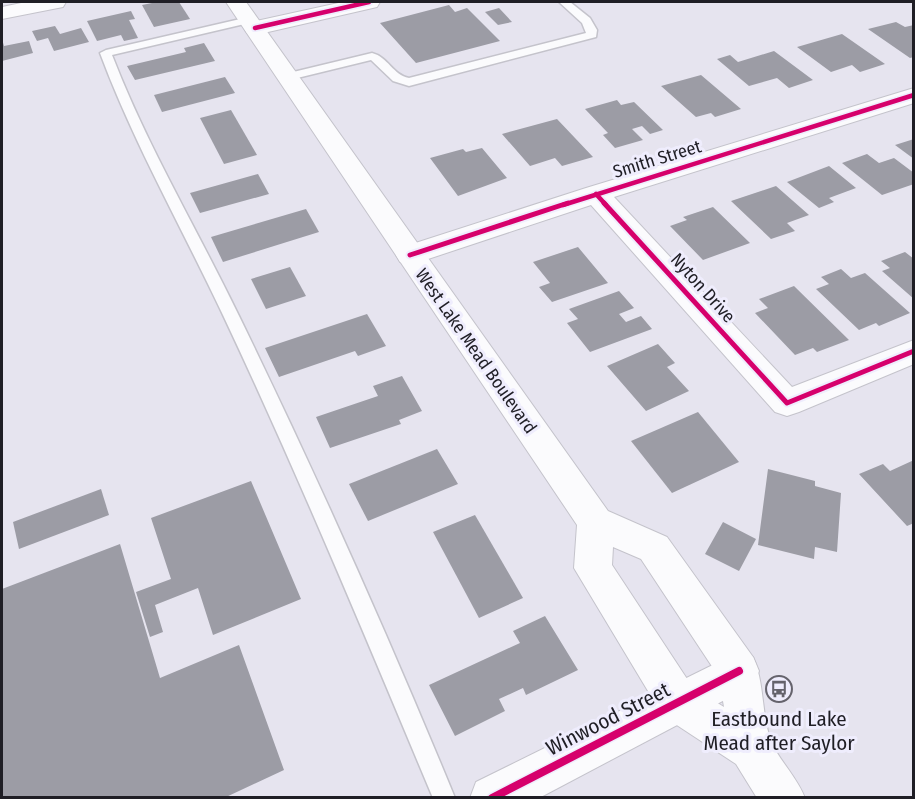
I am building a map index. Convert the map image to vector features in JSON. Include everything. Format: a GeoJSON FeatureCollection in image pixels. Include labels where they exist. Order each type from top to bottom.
{"type":"FeatureCollection","features":[{"type":"Feature","properties":{"kind":"street"},"geometry":{"type":"LineString","coordinates":[[2,13],[55,2]]}},
{"type":"Feature","properties":{"kind":"street"},"geometry":{"type":"LineString","coordinates":[[247,17],[369,2]]}},
{"type":"Feature","properties":{"kind":"street","name":"West Lake Mead Boulevard"},"geometry":{"type":"LineString","coordinates":[[247,17],[595,522]]}},
{"type":"Feature","properties":{"kind":"street","name":"Smith Street"},"geometry":{"type":"LineString","coordinates":[[410,255],[596,194],[914,95]]}},
{"type":"Feature","properties":{"kind":"street","name":"Nyton Drive"},"geometry":{"type":"LineString","coordinates":[[596,194],[787,403],[914,351]]}},
{"type":"Feature","properties":{"kind":"street"},"geometry":{"type":"LineString","coordinates":[[751,749],[739,670],[654,548],[595,522],[593,567],[678,702],[751,749],[783,798]]}},
{"type":"Feature","properties":{"kind":"street","name":"Winwood Street"},"geometry":{"type":"LineString","coordinates":[[492,798],[739,670]]}},
{"type":"Feature","properties":{"kind":"lane"},"geometry":{"type":"LineString","coordinates":[[289,76],[372,56],[378,58],[395,78],[402,82],[410,82],[592,35],[589,24],[564,2]]}},
{"type":"Feature","properties":{"kind":"lane"},"geometry":{"type":"LineString","coordinates":[[247,17],[106,52],[159,179],[230,314],[347,570],[444,798]]}},
{"type":"Feature","properties":{"kind":"building"},"geometry":{"type":"Polygon","coordinates":[[[179,2],[190,19],[154,27],[142,5],[179,2]]]}},
{"type":"Feature","properties":{"kind":"building"},"geometry":{"type":"Polygon","coordinates":[[[449,5],[455,12],[467,8],[500,41],[416,63],[380,23],[449,5]]]}},
{"type":"Feature","properties":{"kind":"building"},"geometry":{"type":"Polygon","coordinates":[[[499,8],[512,22],[498,25],[485,12],[499,8]]]}},
{"type":"Feature","properties":{"kind":"building"},"geometry":{"type":"Polygon","coordinates":[[[131,11],[135,19],[129,20],[138,38],[124,41],[121,35],[97,41],[87,21],[131,11]]]}},
{"type":"Feature","properties":{"kind":"building"},"geometry":{"type":"Polygon","coordinates":[[[896,22],[905,27],[914,25],[914,57],[910,58],[868,29],[896,22]]]}},
{"type":"Feature","properties":{"kind":"building"},"geometry":{"type":"Polygon","coordinates":[[[55,26],[60,34],[81,28],[89,42],[54,51],[48,38],[37,41],[32,31],[55,26]]]}},
{"type":"Feature","properties":{"kind":"building"},"geometry":{"type":"Polygon","coordinates":[[[842,34],[885,64],[860,72],[852,65],[831,72],[797,47],[842,34]]]}},
{"type":"Feature","properties":{"kind":"building"},"geometry":{"type":"Polygon","coordinates":[[[2,39],[4,46],[29,41],[33,53],[2,61],[2,39]]]}},
{"type":"Feature","properties":{"kind":"building"},"geometry":{"type":"Polygon","coordinates":[[[204,43],[215,61],[135,80],[127,66],[186,52],[184,48],[204,43]]]}},
{"type":"Feature","properties":{"kind":"building"},"geometry":{"type":"Polygon","coordinates":[[[774,51],[813,80],[789,88],[777,78],[749,86],[717,59],[730,55],[738,62],[774,51]]]}},
{"type":"Feature","properties":{"kind":"building"},"geometry":{"type":"Polygon","coordinates":[[[701,75],[741,109],[715,117],[711,113],[696,117],[661,86],[701,75]]]}},
{"type":"Feature","properties":{"kind":"building"},"geometry":{"type":"Polygon","coordinates":[[[225,77],[235,93],[162,112],[154,95],[225,77]]]}},
{"type":"Feature","properties":{"kind":"building"},"geometry":{"type":"Polygon","coordinates":[[[617,100],[621,105],[634,102],[663,130],[650,134],[642,126],[632,129],[643,140],[615,148],[603,135],[608,133],[585,109],[617,100]]]}},
{"type":"Feature","properties":{"kind":"building"},"geometry":{"type":"Polygon","coordinates":[[[231,110],[257,155],[224,164],[200,118],[231,110]]]}},
{"type":"Feature","properties":{"kind":"building"},"geometry":{"type":"Polygon","coordinates":[[[557,119],[593,157],[562,166],[555,158],[530,166],[502,134],[557,119]]]}},
{"type":"Feature","properties":{"kind":"building"},"geometry":{"type":"Polygon","coordinates":[[[914,139],[914,159],[895,145],[914,139]]]}},
{"type":"Feature","properties":{"kind":"building"},"geometry":{"type":"Polygon","coordinates":[[[482,148],[507,178],[458,196],[430,158],[463,149],[466,152],[482,148]]]}},
{"type":"Feature","properties":{"kind":"building"},"geometry":{"type":"Polygon","coordinates":[[[867,154],[879,163],[894,158],[914,173],[914,184],[882,195],[842,163],[867,154]]]}},
{"type":"Feature","properties":{"kind":"building"},"geometry":{"type":"Polygon","coordinates":[[[829,166],[856,188],[829,198],[834,202],[819,208],[787,182],[829,166]]]}},
{"type":"Feature","properties":{"kind":"building"},"geometry":{"type":"Polygon","coordinates":[[[258,174],[269,194],[200,213],[190,193],[258,174]]]}},
{"type":"Feature","properties":{"kind":"building"},"geometry":{"type":"Polygon","coordinates":[[[776,186],[809,215],[787,223],[795,231],[771,239],[731,201],[776,186]]]}},
{"type":"Feature","properties":{"kind":"building"},"geometry":{"type":"Polygon","coordinates":[[[713,207],[750,243],[703,260],[670,226],[687,220],[683,217],[713,207]]]}},
{"type":"Feature","properties":{"kind":"building"},"geometry":{"type":"Polygon","coordinates":[[[306,209],[319,232],[223,262],[211,237],[306,209]]]}},
{"type":"Feature","properties":{"kind":"building"},"geometry":{"type":"Polygon","coordinates":[[[578,247],[608,283],[552,302],[539,287],[550,283],[533,262],[578,247]]]}},
{"type":"Feature","properties":{"kind":"building"},"geometry":{"type":"Polygon","coordinates":[[[905,252],[914,259],[914,299],[882,271],[890,268],[881,261],[905,252]]]}},
{"type":"Feature","properties":{"kind":"building"},"geometry":{"type":"Polygon","coordinates":[[[290,267],[306,296],[266,309],[251,279],[290,267]]]}},
{"type":"Feature","properties":{"kind":"building"},"geometry":{"type":"Polygon","coordinates":[[[841,269],[851,278],[865,273],[910,313],[879,326],[876,323],[859,330],[816,289],[829,284],[821,277],[841,269]]]}},
{"type":"Feature","properties":{"kind":"building"},"geometry":{"type":"Polygon","coordinates":[[[794,286],[849,340],[817,352],[813,348],[795,355],[755,313],[768,308],[759,299],[794,286]]]}},
{"type":"Feature","properties":{"kind":"building"},"geometry":{"type":"Polygon","coordinates":[[[619,291],[634,308],[619,314],[626,322],[641,316],[652,329],[590,352],[567,323],[578,319],[569,309],[619,291]]]}},
{"type":"Feature","properties":{"kind":"building"},"geometry":{"type":"Polygon","coordinates":[[[367,314],[386,346],[358,356],[355,351],[279,377],[265,348],[367,314]]]}},
{"type":"Feature","properties":{"kind":"building"},"geometry":{"type":"Polygon","coordinates":[[[658,344],[675,363],[667,367],[689,391],[646,411],[607,366],[658,344]]]}},
{"type":"Feature","properties":{"kind":"building"},"geometry":{"type":"Polygon","coordinates":[[[402,376],[422,411],[399,420],[401,424],[330,448],[316,417],[378,396],[373,386],[402,376]]]}},
{"type":"Feature","properties":{"kind":"building"},"geometry":{"type":"Polygon","coordinates":[[[698,412],[739,462],[672,493],[631,441],[698,412]]]}},
{"type":"Feature","properties":{"kind":"building"},"geometry":{"type":"Polygon","coordinates":[[[437,449],[458,484],[368,521],[349,484],[437,449]]]}},
{"type":"Feature","properties":{"kind":"building"},"geometry":{"type":"Polygon","coordinates":[[[914,460],[914,523],[907,526],[859,474],[883,464],[890,471],[914,460]]]}},
{"type":"Feature","properties":{"kind":"building"},"geometry":{"type":"Polygon","coordinates":[[[768,469],[815,481],[815,486],[841,493],[837,552],[815,547],[814,559],[758,545],[768,469]]]}},
{"type":"Feature","properties":{"kind":"building"},"geometry":{"type":"Polygon","coordinates":[[[251,481],[301,599],[213,635],[198,588],[155,605],[163,632],[150,637],[136,592],[171,579],[151,518],[251,481]]]}},
{"type":"Feature","properties":{"kind":"building"},"geometry":{"type":"Polygon","coordinates":[[[101,489],[109,515],[19,549],[13,522],[101,489]]]}},
{"type":"Feature","properties":{"kind":"building"},"geometry":{"type":"Polygon","coordinates":[[[475,515],[523,598],[479,618],[433,532],[475,515]]]}},
{"type":"Feature","properties":{"kind":"building"},"geometry":{"type":"Polygon","coordinates":[[[723,522],[756,539],[739,571],[705,554],[723,522]]]}},
{"type":"Feature","properties":{"kind":"building"},"geometry":{"type":"Polygon","coordinates":[[[120,544],[160,678],[239,645],[284,770],[224,798],[2,798],[2,589],[120,544]]]}},
{"type":"Feature","properties":{"kind":"building"},"geometry":{"type":"Polygon","coordinates":[[[545,616],[578,670],[526,695],[523,688],[499,699],[505,711],[455,736],[429,685],[520,643],[513,631],[545,616]]]}},
{"type":"Feature","properties":{"kind":"cycle path"},"geometry":{"type":"LineString","coordinates":[[255,28],[369,2]]}},
{"type":"Feature","properties":{"kind":"cycle path"},"geometry":{"type":"LineString","coordinates":[[410,255],[596,194],[914,95]]}},
{"type":"Feature","properties":{"kind":"cycle path"},"geometry":{"type":"LineString","coordinates":[[596,194],[787,403],[914,351]]}},
{"type":"Feature","properties":{"kind":"cycle path"},"geometry":{"type":"LineString","coordinates":[[492,798],[739,671]]}},
{"type":"Feature","properties":{"kind":"place","name":"Eastbound Lake Mead after Saylor"},"geometry":{"type":"Point","coordinates":[779,689]}}]}
